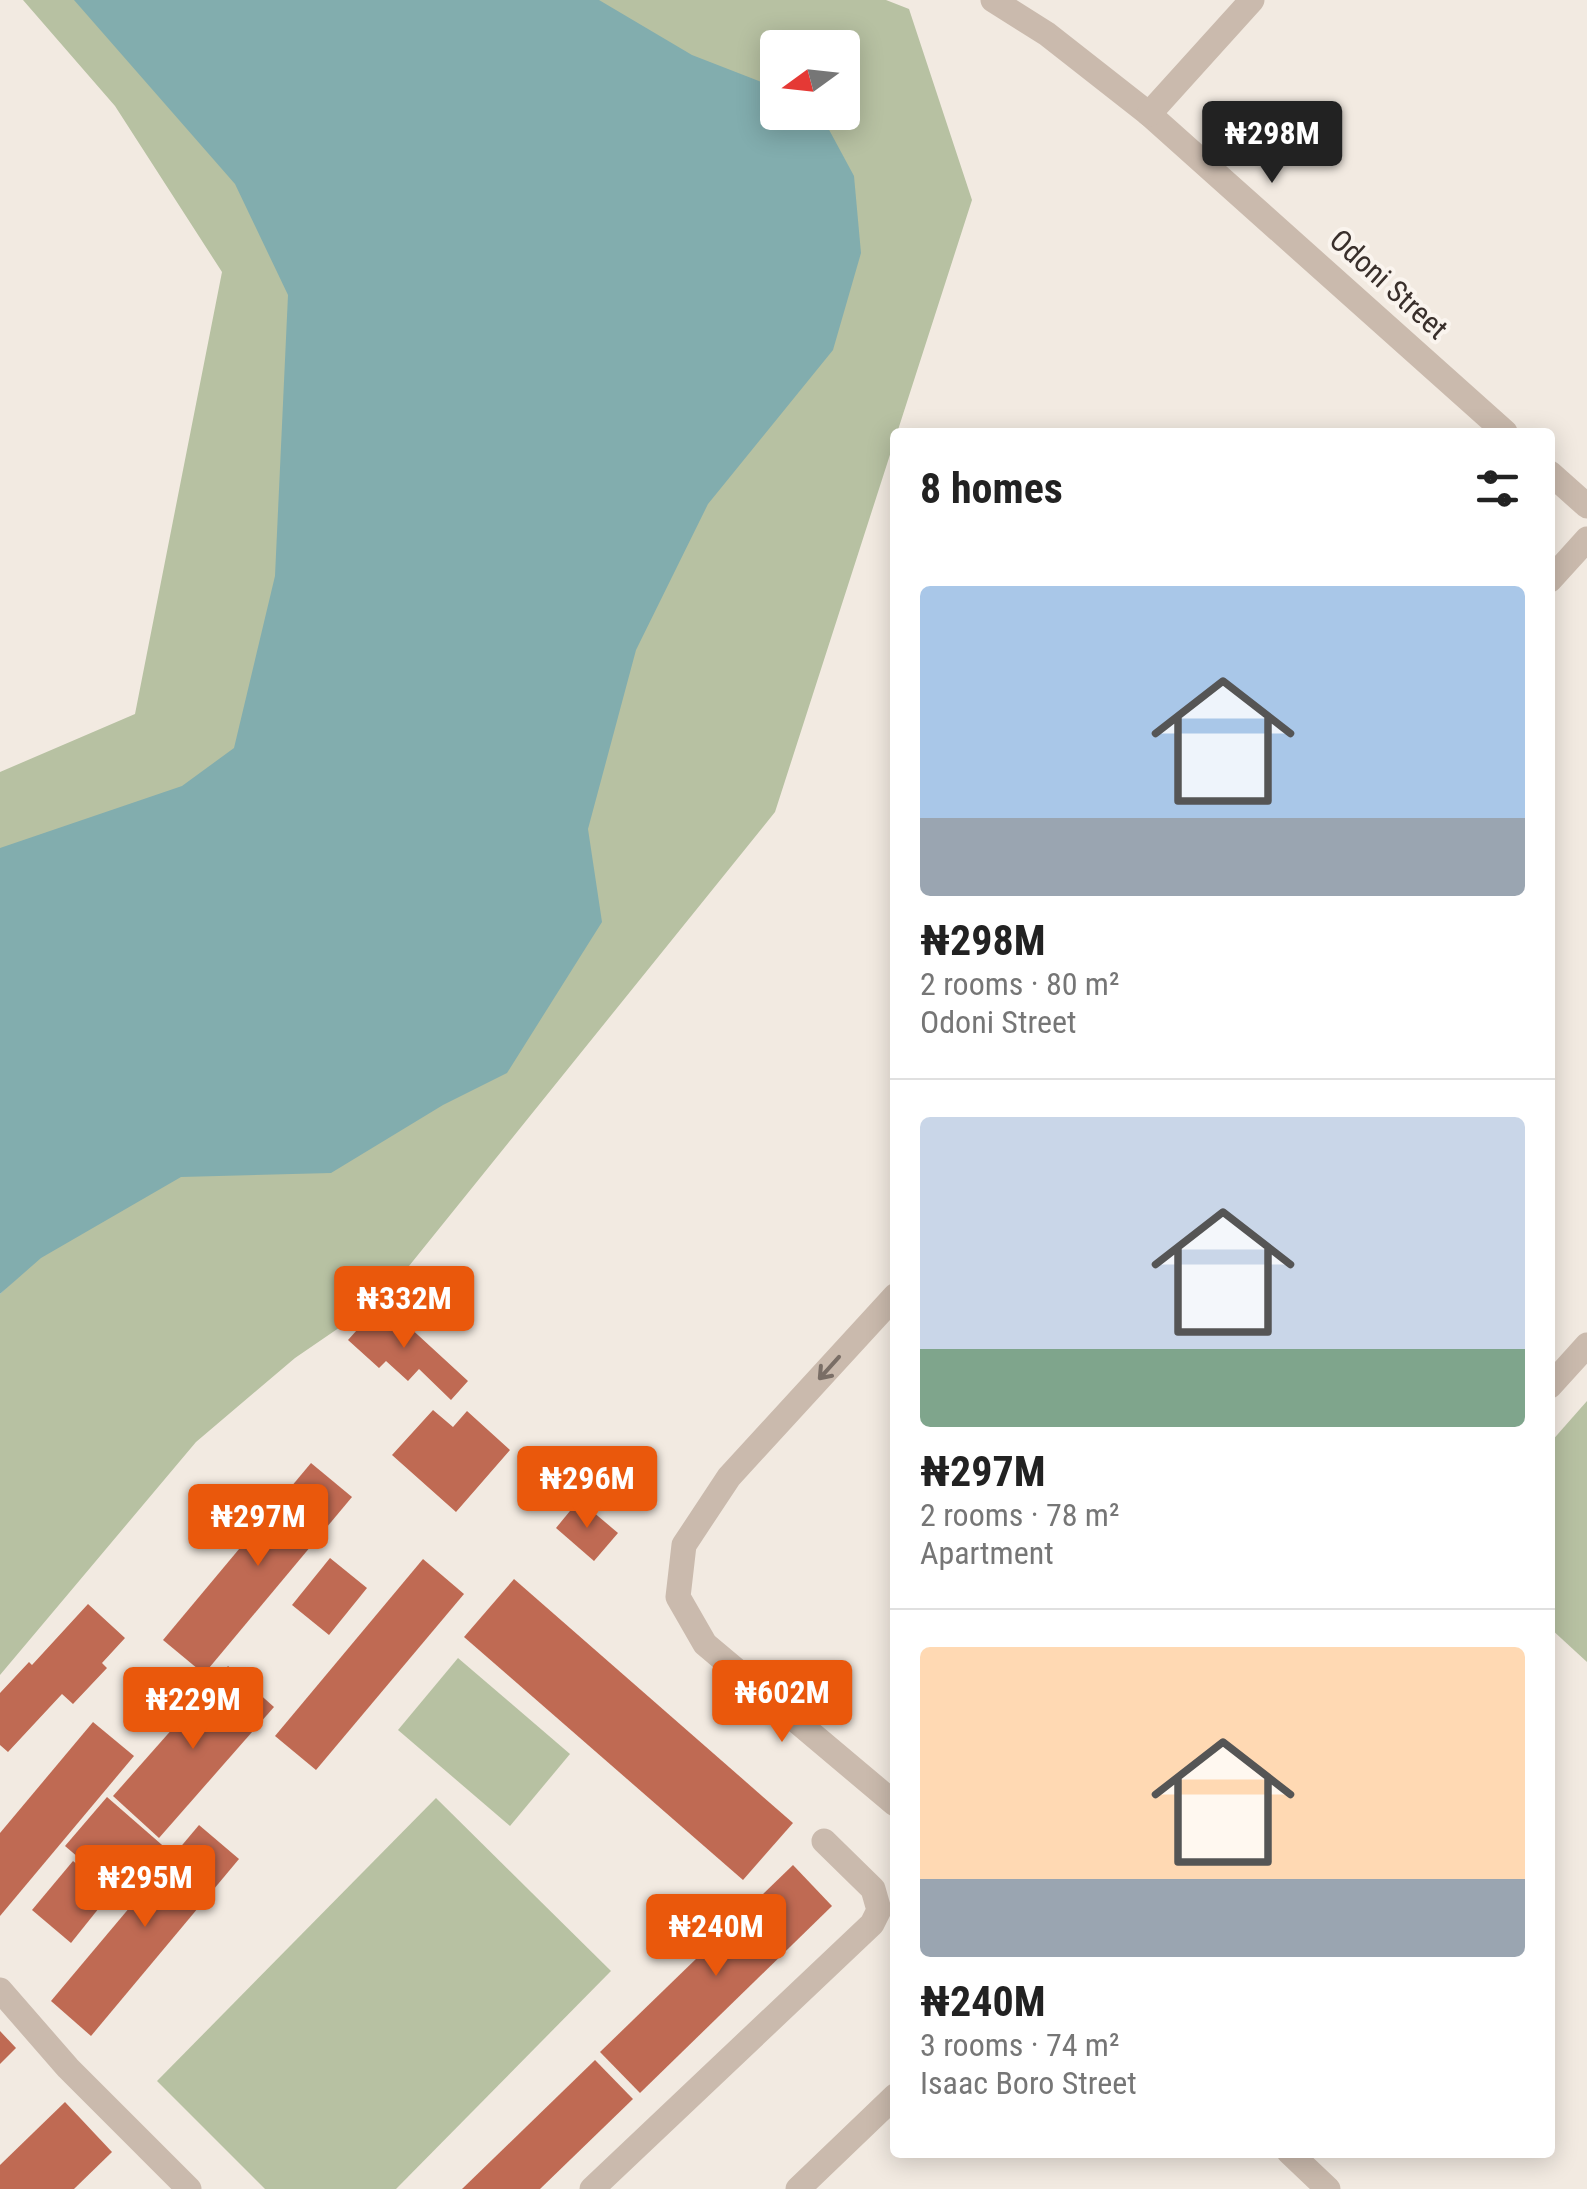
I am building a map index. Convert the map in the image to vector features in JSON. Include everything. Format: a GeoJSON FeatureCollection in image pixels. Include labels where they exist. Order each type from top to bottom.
{"type":"FeatureCollection","features":[{"type":"Feature","properties":{"kind":"street","name":"Odoni Street"},"geometry":{"type":"LineString","coordinates":[[993,0],[1047,34],[1149,114],[1501,428]]}},
{"type":"Feature","properties":{"kind":"street"},"geometry":{"type":"LineString","coordinates":[[1149,114],[1252,0]]}},
{"type":"Feature","properties":{"kind":"street"},"geometry":{"type":"LineString","coordinates":[[1555,477],[1587,506]]}},
{"type":"Feature","properties":{"kind":"street"},"geometry":{"type":"LineString","coordinates":[[1555,575],[1587,540]]}},
{"type":"Feature","properties":{"kind":"street"},"geometry":{"type":"LineString","coordinates":[[890,1301],[730,1477],[684,1546],[678,1597],[704,1644],[890,1800]]}},
{"type":"Feature","properties":{"kind":"street"},"geometry":{"type":"LineString","coordinates":[[1555,1380],[1587,1345]]}},
{"type":"Feature","properties":{"kind":"street"},"geometry":{"type":"LineString","coordinates":[[592,2189],[872,1924],[879,1910],[873,1888],[824,1841]]}},
{"type":"Feature","properties":{"kind":"street"},"geometry":{"type":"LineString","coordinates":[[0,1990],[68,2068],[189,2189]]}},
{"type":"Feature","properties":{"kind":"street"},"geometry":{"type":"LineString","coordinates":[[798,2189],[890,2101]]}},
{"type":"Feature","properties":{"kind":"street"},"geometry":{"type":"LineString","coordinates":[[1294,2158],[1328,2189]]}},
{"type":"Feature","properties":{"kind":"green space"},"geometry":{"type":"Polygon","coordinates":[[[23,0],[318,0],[536,390],[0,1139],[0,772],[135,714],[222,272],[115,106],[23,0]]]}},
{"type":"Feature","properties":{"kind":"green space"},"geometry":{"type":"Polygon","coordinates":[[[428,0],[886,0],[909,9],[972,200],[899,428],[890,428],[890,455],[775,812],[384,1297],[295,1358],[196,1442],[0,1675],[0,1294],[321,991],[428,0]]]}},
{"type":"Feature","properties":{"kind":"green space"},"geometry":{"type":"Polygon","coordinates":[[[1587,1401],[1587,1662],[1555,1633],[1555,1437],[1587,1401]]]}},
{"type":"Feature","properties":{"kind":"green space"},"geometry":{"type":"Polygon","coordinates":[[[458,1658],[570,1754],[510,1826],[398,1730],[458,1658]]]}},
{"type":"Feature","properties":{"kind":"green space"},"geometry":{"type":"Polygon","coordinates":[[[436,1798],[611,1971],[396,2189],[265,2189],[157,2081],[436,1798]]]}},
{"type":"Feature","properties":{"kind":"water"},"geometry":{"type":"Polygon","coordinates":[[[74,0],[599,0],[692,55],[760,81],[760,130],[829,130],[854,176],[861,253],[833,350],[708,504],[636,650],[588,829],[602,922],[507,1073],[443,1105],[331,1173],[181,1177],[41,1258],[0,1294],[0,848],[182,786],[234,748],[275,576],[288,295],[235,184],[74,0]]]}},
{"type":"Feature","properties":{"kind":"building"},"geometry":{"type":"Polygon","coordinates":[[[382,1302],[468,1381],[451,1400],[419,1369],[408,1381],[386,1361],[379,1368],[348,1340],[382,1302]]]}},
{"type":"Feature","properties":{"kind":"building"},"geometry":{"type":"Polygon","coordinates":[[[433,1410],[453,1427],[467,1411],[510,1450],[456,1512],[392,1455],[433,1410]]]}},
{"type":"Feature","properties":{"kind":"building"},"geometry":{"type":"Polygon","coordinates":[[[311,1463],[352,1497],[204,1674],[163,1640],[311,1463]]]}},
{"type":"Feature","properties":{"kind":"building"},"geometry":{"type":"Polygon","coordinates":[[[579,1500],[618,1533],[594,1561],[556,1528],[579,1500]]]}},
{"type":"Feature","properties":{"kind":"building"},"geometry":{"type":"Polygon","coordinates":[[[330,1558],[367,1588],[329,1635],[292,1605],[330,1558]]]}},
{"type":"Feature","properties":{"kind":"building"},"geometry":{"type":"Polygon","coordinates":[[[423,1559],[464,1594],[316,1770],[275,1736],[423,1559]]]}},
{"type":"Feature","properties":{"kind":"building"},"geometry":{"type":"Polygon","coordinates":[[[514,1579],[793,1823],[743,1880],[464,1637],[514,1579]]]}},
{"type":"Feature","properties":{"kind":"building"},"geometry":{"type":"Polygon","coordinates":[[[88,1604],[125,1638],[102,1663],[107,1668],[73,1704],[62,1694],[8,1752],[0,1745],[0,1693],[29,1662],[32,1665],[88,1604]]]}},
{"type":"Feature","properties":{"kind":"building"},"geometry":{"type":"Polygon","coordinates":[[[228,1666],[274,1707],[159,1838],[113,1796],[228,1666]]]}},
{"type":"Feature","properties":{"kind":"building"},"geometry":{"type":"Polygon","coordinates":[[[93,1722],[134,1756],[0,1916],[0,1833],[93,1722]]]}},
{"type":"Feature","properties":{"kind":"building"},"geometry":{"type":"Polygon","coordinates":[[[107,1797],[169,1851],[128,1900],[65,1846],[107,1797]]]}},
{"type":"Feature","properties":{"kind":"building"},"geometry":{"type":"Polygon","coordinates":[[[199,1825],[239,1859],[91,2036],[51,2001],[199,1825]]]}},
{"type":"Feature","properties":{"kind":"building"},"geometry":{"type":"Polygon","coordinates":[[[73,1861],[111,1893],[71,1943],[32,1910],[73,1861]]]}},
{"type":"Feature","properties":{"kind":"building"},"geometry":{"type":"Polygon","coordinates":[[[793,1865],[832,1906],[640,2093],[600,2052],[793,1865]]]}},
{"type":"Feature","properties":{"kind":"building"},"geometry":{"type":"Polygon","coordinates":[[[0,2031],[16,2048],[0,2064],[0,2031]]]}},
{"type":"Feature","properties":{"kind":"building"},"geometry":{"type":"Polygon","coordinates":[[[595,2060],[633,2099],[540,2189],[462,2189],[595,2060]]]}},
{"type":"Feature","properties":{"kind":"building"},"geometry":{"type":"Polygon","coordinates":[[[65,2102],[112,2152],[74,2189],[0,2189],[0,2165],[65,2102]]]}}]}
